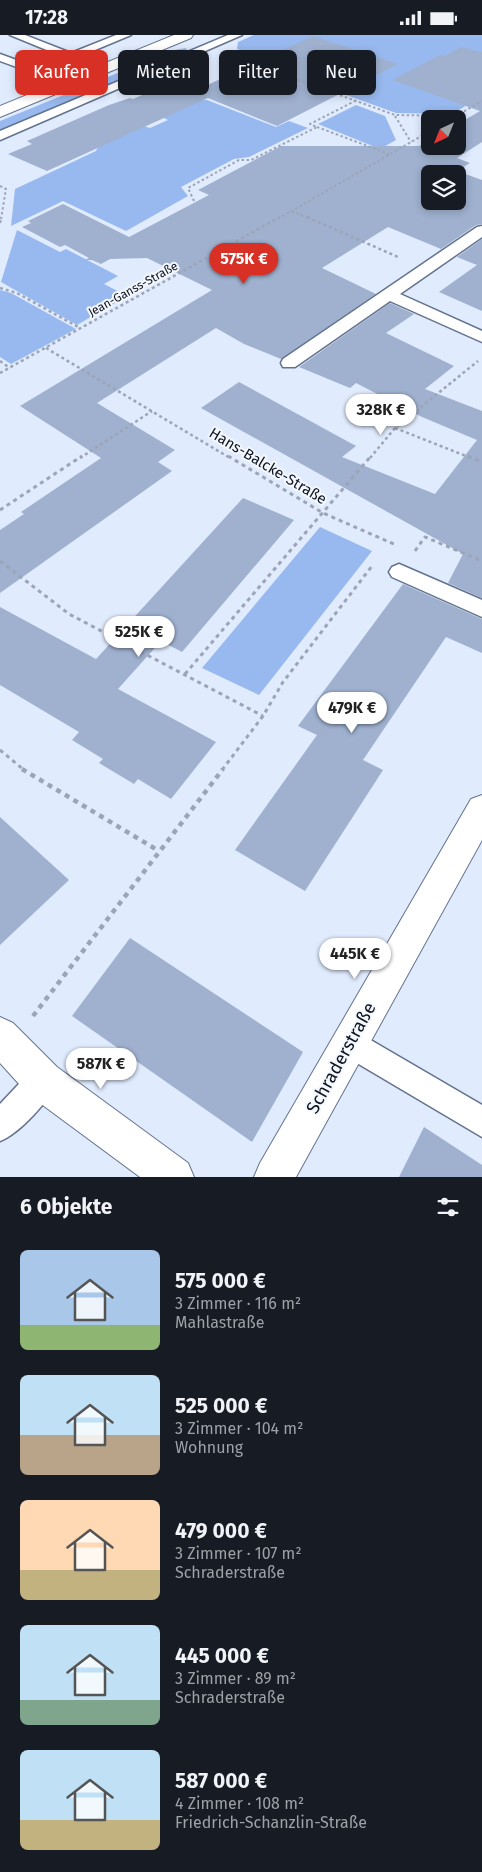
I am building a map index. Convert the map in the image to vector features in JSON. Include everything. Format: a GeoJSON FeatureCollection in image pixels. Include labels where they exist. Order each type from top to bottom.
{"type":"FeatureCollection","features":[{"type":"Feature","properties":{"kind":"street"},"geometry":{"type":"LineString","coordinates":[[108,67],[180,36]]}},
{"type":"Feature","properties":{"kind":"street"},"geometry":{"type":"LineString","coordinates":[[0,112],[41,95]]}},
{"type":"Feature","properties":{"kind":"street","name":"Schraderstraße"},"geometry":{"type":"LineString","coordinates":[[274,1177],[482,809]]}},
{"type":"Feature","properties":{"kind":"street"},"geometry":{"type":"LineString","coordinates":[[5,1041],[43,1081],[174,1177]]}},
{"type":"Feature","properties":{"kind":"lane"},"geometry":{"type":"LineString","coordinates":[[16,35],[71,57],[126,35]]}},
{"type":"Feature","properties":{"kind":"lane"},"geometry":{"type":"LineString","coordinates":[[0,137],[212,49],[236,35]]}},
{"type":"Feature","properties":{"kind":"lane"},"geometry":{"type":"LineString","coordinates":[[180,36],[212,49]]}},
{"type":"Feature","properties":{"kind":"lane"},"geometry":{"type":"LineString","coordinates":[[0,57],[15,63]]}},
{"type":"Feature","properties":{"kind":"lane"},"geometry":{"type":"LineString","coordinates":[[289,363],[482,230]]}},
{"type":"Feature","properties":{"kind":"lane"},"geometry":{"type":"LineString","coordinates":[[388,294],[482,337]]}},
{"type":"Feature","properties":{"kind":"lane"},"geometry":{"type":"LineString","coordinates":[[399,572],[482,609]]}},
{"type":"Feature","properties":{"kind":"lane"},"geometry":{"type":"LineString","coordinates":[[350,1043],[482,1122]]}},
{"type":"Feature","properties":{"kind":"lane"},"geometry":{"type":"LineString","coordinates":[[0,1126],[43,1081]]}},
{"type":"Feature","properties":{"kind":"path"},"geometry":{"type":"LineString","coordinates":[[297,80],[395,115],[421,115]]}},
{"type":"Feature","properties":{"kind":"path"},"geometry":{"type":"LineString","coordinates":[[355,101],[310,125],[390,154]]}},
{"type":"Feature","properties":{"kind":"path"},"geometry":{"type":"LineString","coordinates":[[466,110],[482,101]]}},
{"type":"Feature","properties":{"kind":"path"},"geometry":{"type":"LineString","coordinates":[[395,115],[411,142]]}},
{"type":"Feature","properties":{"kind":"path"},"geometry":{"type":"LineString","coordinates":[[194,201],[188,188],[240,160],[251,160],[317,127]]}},
{"type":"Feature","properties":{"kind":"path","name":"Jean-Ganss-Straße"},"geometry":{"type":"LineString","coordinates":[[0,373],[292,211],[421,136]]}},
{"type":"Feature","properties":{"kind":"path"},"geometry":{"type":"LineString","coordinates":[[0,186],[6,189],[0,223]]}},
{"type":"Feature","properties":{"kind":"path"},"geometry":{"type":"LineString","coordinates":[[292,211],[426,269]]}},
{"type":"Feature","properties":{"kind":"path"},"geometry":{"type":"LineString","coordinates":[[0,287],[17,293],[81,328]]}},
{"type":"Feature","properties":{"kind":"path","name":"Hans-Balcke-Straße"},"geometry":{"type":"LineString","coordinates":[[46,348],[323,513],[398,545]]}},
{"type":"Feature","properties":{"kind":"path"},"geometry":{"type":"LineString","coordinates":[[185,674],[395,428],[482,357]]}},
{"type":"Feature","properties":{"kind":"path"},"geometry":{"type":"LineString","coordinates":[[0,361],[10,368]]}},
{"type":"Feature","properties":{"kind":"path"},"geometry":{"type":"LineString","coordinates":[[0,510],[152,411]]}},
{"type":"Feature","properties":{"kind":"path"},"geometry":{"type":"LineString","coordinates":[[395,428],[482,462]]}},
{"type":"Feature","properties":{"kind":"path"},"geometry":{"type":"LineString","coordinates":[[406,549],[414,552],[425,537],[482,561]]}},
{"type":"Feature","properties":{"kind":"path"},"geometry":{"type":"LineString","coordinates":[[384,550],[390,542]]}},
{"type":"Feature","properties":{"kind":"path"},"geometry":{"type":"LineString","coordinates":[[5,1041],[159,851],[263,716],[282,683],[378,558]]}},
{"type":"Feature","properties":{"kind":"path"},"geometry":{"type":"LineString","coordinates":[[0,561],[69,614],[263,716]]}},
{"type":"Feature","properties":{"kind":"path"},"geometry":{"type":"LineString","coordinates":[[0,750],[16,765],[159,851]]}},
{"type":"Feature","properties":{"kind":"shaded area"},"geometry":{"type":"Polygon","coordinates":[[[254,35],[482,35],[482,96],[459,110],[421,110],[421,113],[396,113],[346,95],[376,95],[376,50],[307,50],[307,81],[297,77],[297,50],[240,50],[237,49],[238,42],[254,35]]]}},
{"type":"Feature","properties":{"kind":"shaded area"},"geometry":{"type":"Polygon","coordinates":[[[118,73],[118,81],[108,86],[108,77],[118,73]]]}},
{"type":"Feature","properties":{"kind":"shaded area"},"geometry":{"type":"Polygon","coordinates":[[[64,95],[86,95],[0,131],[0,121],[64,95]]]}},
{"type":"Feature","properties":{"kind":"shaded area"},"geometry":{"type":"Polygon","coordinates":[[[207,100],[276,127],[289,121],[308,128],[249,157],[234,159],[181,187],[188,196],[126,231],[63,201],[11,226],[15,189],[144,126],[150,128],[168,120],[162,117],[194,101],[207,100]]]}},
{"type":"Feature","properties":{"kind":"shaded area"},"geometry":{"type":"Polygon","coordinates":[[[356,105],[385,116],[396,140],[380,149],[318,124],[356,105]]]}},
{"type":"Feature","properties":{"kind":"shaded area"},"geometry":{"type":"Polygon","coordinates":[[[17,230],[60,252],[66,249],[118,276],[104,284],[127,296],[77,325],[1,282],[17,230]]]}},
{"type":"Feature","properties":{"kind":"shaded area"},"geometry":{"type":"Polygon","coordinates":[[[0,290],[11,293],[76,329],[11,364],[0,357],[0,290]]]}},
{"type":"Feature","properties":{"kind":"shaded area"},"geometry":{"type":"Polygon","coordinates":[[[320,527],[372,551],[259,695],[202,668],[320,527]]]}},
{"type":"Feature","properties":{"kind":"building"},"geometry":{"type":"Polygon","coordinates":[[[313,36],[356,50],[307,50],[307,95],[338,95],[277,126],[208,98],[47,171],[8,154],[32,144],[27,141],[109,105],[142,95],[209,95],[209,84],[219,80],[219,95],[297,95],[297,50],[283,50],[313,36]]]}},
{"type":"Feature","properties":{"kind":"building"},"geometry":{"type":"Polygon","coordinates":[[[461,47],[482,52],[482,142],[466,152],[466,119],[480,111],[392,80],[440,55],[444,56],[461,47]]]}},
{"type":"Feature","properties":{"kind":"building"},"geometry":{"type":"Polygon","coordinates":[[[376,57],[398,64],[376,75],[376,57]]]}},
{"type":"Feature","properties":{"kind":"building"},"geometry":{"type":"Polygon","coordinates":[[[421,145],[421,155],[462,155],[457,158],[470,163],[466,165],[421,165],[421,210],[466,210],[466,174],[482,180],[482,224],[476,225],[441,249],[388,227],[322,268],[376,294],[281,359],[244,344],[216,328],[97,403],[175,450],[158,462],[172,471],[0,593],[0,530],[24,514],[21,512],[101,458],[20,406],[212,290],[147,258],[110,259],[101,264],[92,260],[85,260],[89,258],[65,245],[60,247],[22,227],[31,223],[28,221],[63,204],[129,237],[209,195],[198,190],[281,146],[421,145]]]}},
{"type":"Feature","properties":{"kind":"building"},"geometry":{"type":"Polygon","coordinates":[[[482,239],[482,311],[439,292],[477,265],[457,257],[482,239]]]}},
{"type":"Feature","properties":{"kind":"building"},"geometry":{"type":"Polygon","coordinates":[[[390,303],[414,314],[386,333],[454,366],[425,389],[482,411],[482,598],[448,583],[463,554],[201,408],[239,382],[356,446],[342,457],[435,494],[477,440],[422,417],[356,383],[350,388],[299,367],[390,303]]]}},
{"type":"Feature","properties":{"kind":"building"},"geometry":{"type":"Polygon","coordinates":[[[243,498],[294,520],[182,652],[161,641],[118,689],[216,742],[171,799],[138,779],[134,784],[99,763],[103,759],[72,740],[79,732],[0,685],[0,607],[96,659],[243,498]]]}},
{"type":"Feature","properties":{"kind":"building"},"geometry":{"type":"Polygon","coordinates":[[[403,584],[482,619],[482,653],[446,637],[363,760],[383,770],[305,891],[235,850],[317,735],[298,726],[403,584]]]}},
{"type":"Feature","properties":{"kind":"building"},"geometry":{"type":"Polygon","coordinates":[[[0,817],[69,880],[0,945],[0,817]]]}},
{"type":"Feature","properties":{"kind":"building"},"geometry":{"type":"Polygon","coordinates":[[[130,938],[303,1052],[252,1142],[72,1016],[130,938]]]}},
{"type":"Feature","properties":{"kind":"building"},"geometry":{"type":"Polygon","coordinates":[[[424,1127],[482,1165],[482,1177],[399,1177],[424,1127]]]}}]}
